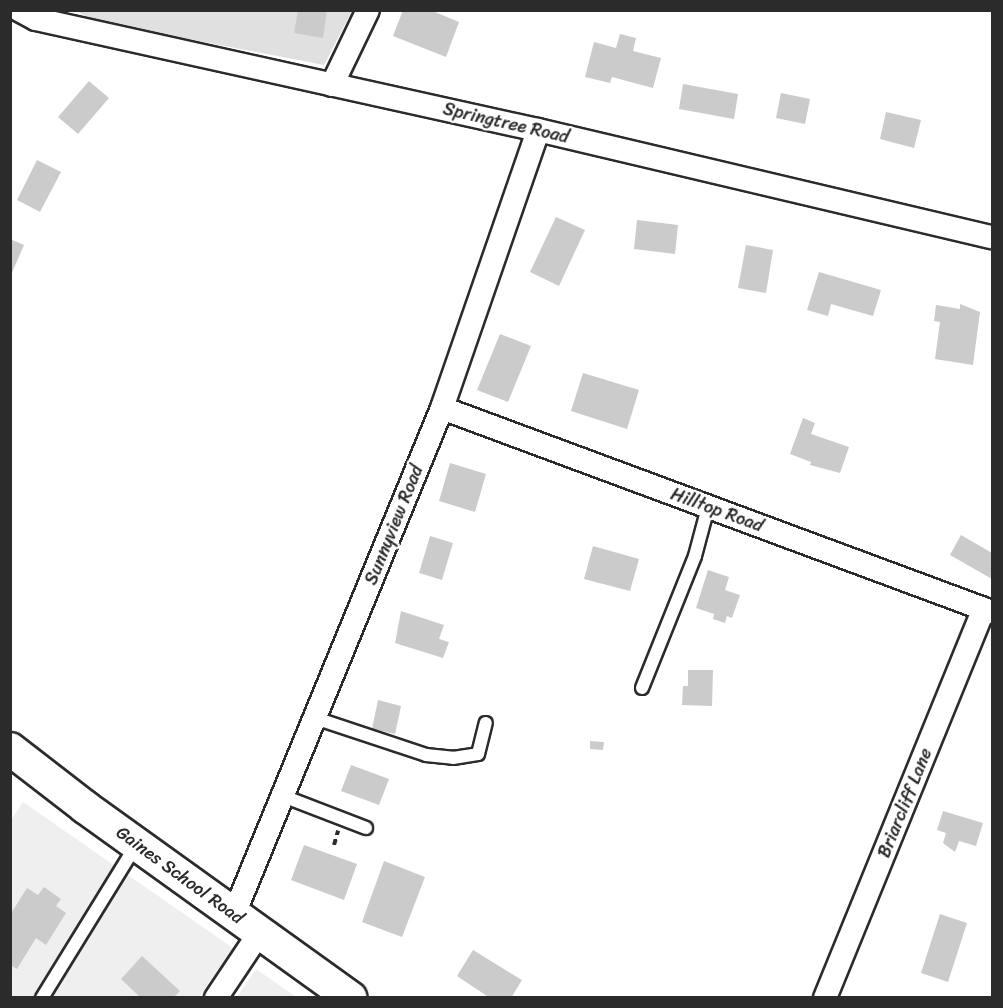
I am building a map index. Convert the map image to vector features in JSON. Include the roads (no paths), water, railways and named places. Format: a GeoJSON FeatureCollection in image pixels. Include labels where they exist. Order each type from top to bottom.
{"type":"FeatureCollection","features":[{"type":"Feature","properties":{"kind":"main road","name":"Gaines School Road"},"geometry":{"type":"LineString","coordinates":[[13,756],[351,998]]}},
{"type":"Feature","properties":{"kind":"street","name":"Springtree Road"},"geometry":{"type":"LineString","coordinates":[[19,10],[36,19],[537,130],[993,237]]}},
{"type":"Feature","properties":{"kind":"street"},"geometry":{"type":"LineString","coordinates":[[332,85],[368,10]]}},
{"type":"Feature","properties":{"kind":"street","name":"Sunnyview Road"},"geometry":{"type":"LineString","coordinates":[[234,914],[442,408],[537,130]]}},
{"type":"Feature","properties":{"kind":"street","name":"Hilltop Road"},"geometry":{"type":"LineString","coordinates":[[442,408],[988,610]]}},
{"type":"Feature","properties":{"kind":"street","name":"Briarcliff Lane"},"geometry":{"type":"LineString","coordinates":[[825,998],[988,610]]}},
{"type":"Feature","properties":{"kind":"street"},"geometry":{"type":"LineString","coordinates":[[216,998],[260,932]]}},
{"type":"Feature","properties":{"kind":"lane"},"geometry":{"type":"LineString","coordinates":[[642,688],[695,556],[708,507]]}},
{"type":"Feature","properties":{"kind":"lane"},"geometry":{"type":"LineString","coordinates":[[315,718],[426,755],[453,758],[478,754],[486,723]]}},
{"type":"Feature","properties":{"kind":"lane"},"geometry":{"type":"LineString","coordinates":[[283,796],[366,828]]}},
{"type":"Feature","properties":{"kind":"lane"},"geometry":{"type":"LineString","coordinates":[[42,998],[136,844]]}}]}
